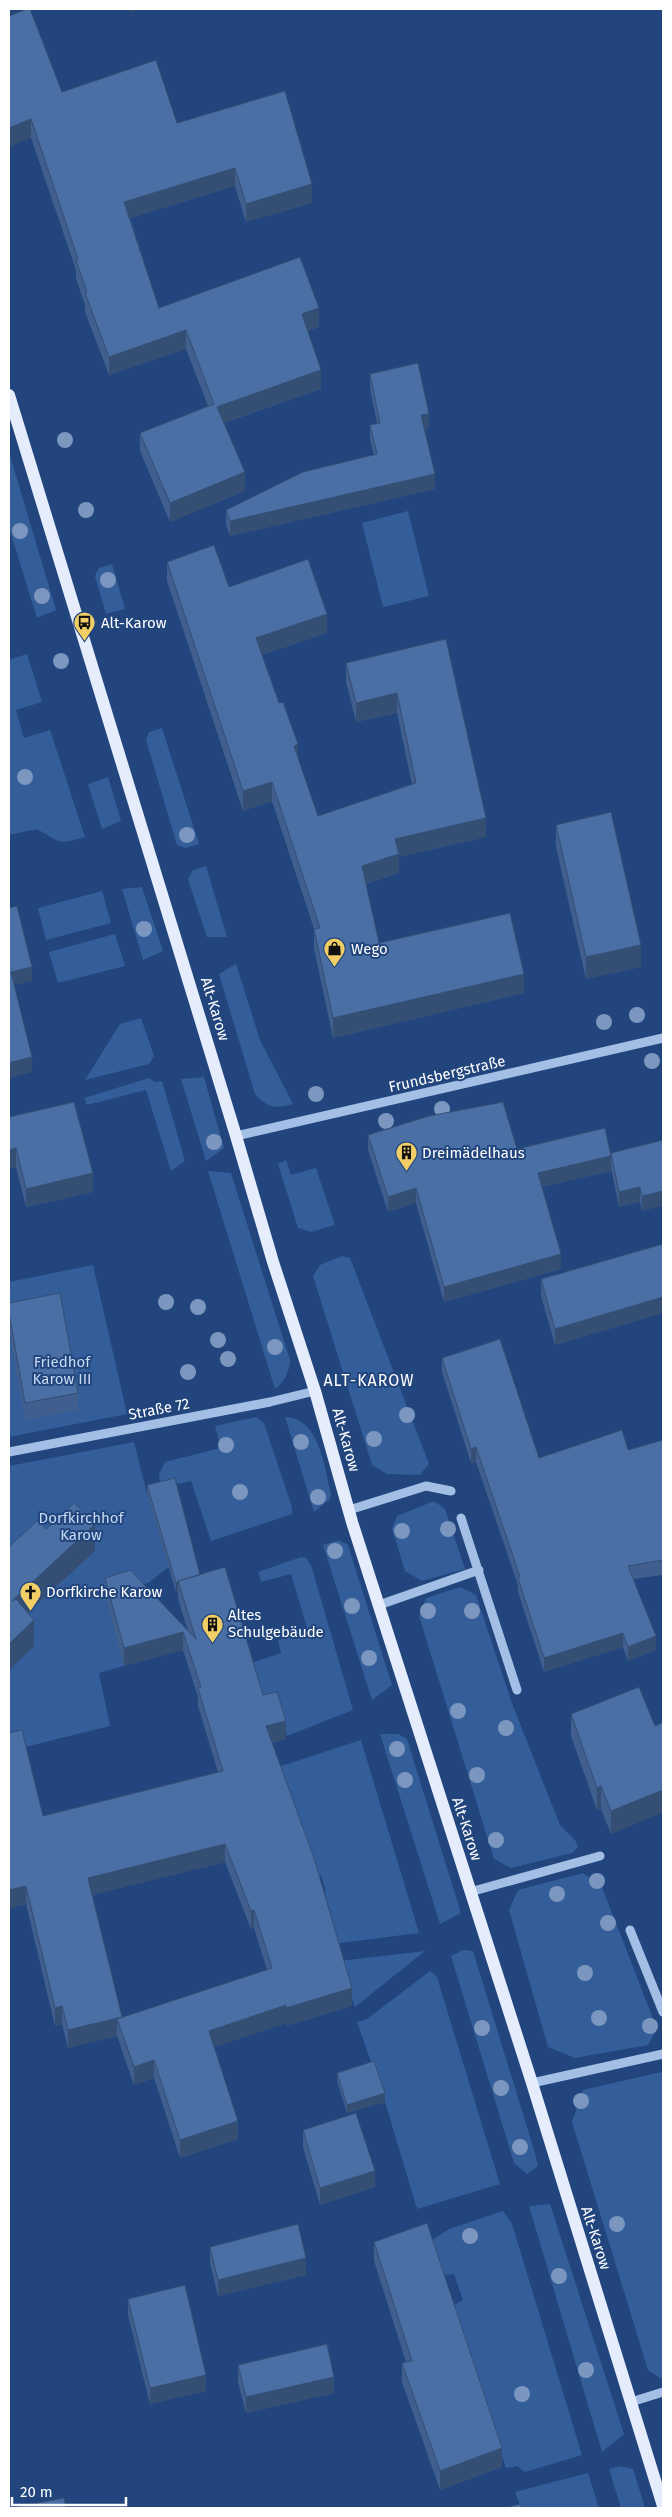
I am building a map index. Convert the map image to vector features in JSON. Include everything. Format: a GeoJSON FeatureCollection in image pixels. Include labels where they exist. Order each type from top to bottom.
{"type":"FeatureCollection","features":[{"type":"Feature","properties":{"kind":"main road","name":"Alt-Karow"},"geometry":{"type":"LineString","coordinates":[[9,395],[273,1262],[315,1391],[349,1510],[532,2084],[663,2506]]}},
{"type":"Feature","properties":{"kind":"street","name":"Frundsbergstraße"},"geometry":{"type":"LineString","coordinates":[[236,1136],[663,1038]]}},
{"type":"Feature","properties":{"kind":"street","name":"Straße 72"},"geometry":{"type":"LineString","coordinates":[[9,1452],[270,1402],[315,1391]]}},
{"type":"Feature","properties":{"kind":"street"},"geometry":{"type":"LineString","coordinates":[[349,1510],[426,1486],[451,1491]]}},
{"type":"Feature","properties":{"kind":"street"},"geometry":{"type":"LineString","coordinates":[[461,1518],[517,1690]]}},
{"type":"Feature","properties":{"kind":"street"},"geometry":{"type":"LineString","coordinates":[[379,1605],[479,1570]]}},
{"type":"Feature","properties":{"kind":"street"},"geometry":{"type":"LineString","coordinates":[[470,1892],[600,1856]]}},
{"type":"Feature","properties":{"kind":"street"},"geometry":{"type":"LineString","coordinates":[[630,1930],[663,2012]]}},
{"type":"Feature","properties":{"kind":"street"},"geometry":{"type":"LineString","coordinates":[[532,2084],[663,2054]]}},
{"type":"Feature","properties":{"kind":"street"},"geometry":{"type":"LineString","coordinates":[[631,2402],[663,2392]]}},
{"type":"Feature","properties":{"kind":"green space"},"geometry":{"type":"Polygon","coordinates":[[[9,452],[56,610],[37,618],[9,528],[9,452]]]}},
{"type":"Feature","properties":{"kind":"green space"},"geometry":{"type":"Polygon","coordinates":[[[408,511],[429,596],[383,607],[362,523],[408,511]]]}},
{"type":"Feature","properties":{"kind":"green space"},"geometry":{"type":"Polygon","coordinates":[[[112,564],[125,609],[106,614],[95,576],[99,568],[112,564]]]}},
{"type":"Feature","properties":{"kind":"green space"},"geometry":{"type":"Polygon","coordinates":[[[27,654],[42,702],[16,710],[24,738],[50,730],[85,837],[64,842],[56,840],[37,829],[9,835],[9,660],[27,654]]]}},
{"type":"Feature","properties":{"kind":"green space"},"geometry":{"type":"Polygon","coordinates":[[[162,728],[199,844],[186,848],[177,845],[146,740],[149,732],[162,728]]]}},
{"type":"Feature","properties":{"kind":"green space"},"geometry":{"type":"Polygon","coordinates":[[[108,777],[121,821],[102,829],[88,784],[108,777]]]}},
{"type":"Feature","properties":{"kind":"green space"},"geometry":{"type":"Polygon","coordinates":[[[206,866],[227,937],[207,937],[188,879],[193,870],[206,866]]]}},
{"type":"Feature","properties":{"kind":"green space"},"geometry":{"type":"Polygon","coordinates":[[[142,887],[163,951],[143,960],[122,889],[142,887]]]}},
{"type":"Feature","properties":{"kind":"green space"},"geometry":{"type":"Polygon","coordinates":[[[102,891],[111,923],[46,940],[38,908],[102,891]]]}},
{"type":"Feature","properties":{"kind":"green space"},"geometry":{"type":"Polygon","coordinates":[[[115,934],[125,966],[58,983],[49,952],[115,934]]]}},
{"type":"Feature","properties":{"kind":"green space"},"geometry":{"type":"Polygon","coordinates":[[[236,964],[260,1040],[293,1104],[282,1107],[268,1105],[255,1094],[219,974],[236,964]]]}},
{"type":"Feature","properties":{"kind":"green space"},"geometry":{"type":"Polygon","coordinates":[[[141,1018],[154,1056],[149,1064],[85,1080],[120,1024],[141,1018]]]}},
{"type":"Feature","properties":{"kind":"green space"},"geometry":{"type":"Polygon","coordinates":[[[204,1077],[224,1148],[206,1161],[181,1079],[204,1077]]]}},
{"type":"Feature","properties":{"kind":"green space"},"geometry":{"type":"Polygon","coordinates":[[[149,1078],[155,1082],[162,1081],[185,1161],[171,1171],[146,1090],[87,1105],[84,1098],[149,1078]]]}},
{"type":"Feature","properties":{"kind":"green space"},"geometry":{"type":"Polygon","coordinates":[[[286,1160],[291,1175],[316,1168],[335,1225],[311,1232],[298,1228],[278,1164],[286,1160]]]}},
{"type":"Feature","properties":{"kind":"green space"},"geometry":{"type":"Polygon","coordinates":[[[208,1171],[231,1173],[290,1360],[286,1376],[275,1389],[208,1171]]]}},
{"type":"Feature","properties":{"kind":"green space"},"geometry":{"type":"Polygon","coordinates":[[[342,1256],[350,1258],[429,1464],[420,1475],[387,1474],[372,1465],[313,1276],[320,1265],[342,1256]]]}},
{"type":"Feature","properties":{"kind":"green space","name":"Friedhof Karow III"},"geometry":{"type":"Polygon","coordinates":[[[93,1265],[127,1414],[9,1437],[9,1282],[93,1265]]]}},
{"type":"Feature","properties":{"kind":"green space"},"geometry":{"type":"Polygon","coordinates":[[[256,1417],[264,1423],[292,1507],[292,1514],[211,1541],[191,1481],[161,1488],[159,1474],[165,1462],[221,1448],[215,1426],[256,1417]]]}},
{"type":"Feature","properties":{"kind":"green space"},"geometry":{"type":"Polygon","coordinates":[[[285,1417],[297,1419],[306,1426],[313,1435],[323,1458],[331,1493],[330,1499],[314,1512],[285,1417]]]}},
{"type":"Feature","properties":{"kind":"green space","name":"Dorfkirchhof Karow"},"geometry":{"type":"Polygon","coordinates":[[[134,1442],[147,1494],[169,1567],[148,1583],[132,1587],[124,1666],[99,1673],[110,1726],[9,1751],[9,1466],[134,1442]]]}},
{"type":"Feature","properties":{"kind":"green space"},"geometry":{"type":"Polygon","coordinates":[[[434,1501],[445,1509],[465,1569],[422,1581],[405,1571],[392,1529],[397,1516],[434,1501]]]}},
{"type":"Feature","properties":{"kind":"green space"},"geometry":{"type":"Polygon","coordinates":[[[339,1540],[348,1545],[392,1685],[372,1700],[323,1545],[339,1540]]]}},
{"type":"Feature","properties":{"kind":"green space"},"geometry":{"type":"Polygon","coordinates":[[[301,1557],[306,1558],[311,1565],[353,1710],[287,1736],[279,1709],[266,1709],[252,1663],[281,1653],[278,1640],[308,1631],[291,1574],[261,1582],[258,1572],[301,1557]]]}},
{"type":"Feature","properties":{"kind":"green space"},"geometry":{"type":"Polygon","coordinates":[[[460,1587],[476,1595],[513,1706],[560,1825],[575,1840],[578,1847],[572,1853],[511,1868],[494,1859],[419,1616],[426,1598],[460,1587]]]}},
{"type":"Feature","properties":{"kind":"green space"},"geometry":{"type":"Polygon","coordinates":[[[380,1734],[398,1734],[407,1739],[461,1913],[440,1924],[380,1734]]]}},
{"type":"Feature","properties":{"kind":"green space"},"geometry":{"type":"Polygon","coordinates":[[[361,1740],[419,1933],[332,1944],[317,1894],[326,1892],[321,1875],[311,1878],[278,1767],[361,1740]]]}},
{"type":"Feature","properties":{"kind":"green space"},"geometry":{"type":"Polygon","coordinates":[[[583,1873],[602,1887],[657,2029],[648,2045],[575,2058],[548,2047],[509,1910],[518,1890],[583,1873]]]}},
{"type":"Feature","properties":{"kind":"green space"},"geometry":{"type":"Polygon","coordinates":[[[463,1950],[473,1951],[535,2153],[538,2166],[527,2174],[514,2163],[451,1956],[463,1950]]]}},
{"type":"Feature","properties":{"kind":"green space"},"geometry":{"type":"Polygon","coordinates":[[[425,1951],[355,2007],[339,1961],[425,1951]]]}},
{"type":"Feature","properties":{"kind":"green space"},"geometry":{"type":"Polygon","coordinates":[[[430,1971],[437,1977],[500,2184],[417,2209],[385,2102],[357,2022],[367,2019],[430,1971]]]}},
{"type":"Feature","properties":{"kind":"green space"},"geometry":{"type":"Polygon","coordinates":[[[661,2072],[663,2074],[663,2380],[648,2370],[572,2122],[583,2090],[661,2072]]]}},
{"type":"Feature","properties":{"kind":"green space"},"geometry":{"type":"Polygon","coordinates":[[[550,2204],[624,2434],[602,2452],[529,2206],[550,2204]]]}},
{"type":"Feature","properties":{"kind":"green space"},"geometry":{"type":"Polygon","coordinates":[[[503,2211],[512,2224],[582,2455],[525,2472],[517,2466],[506,2468],[451,2306],[463,2300],[454,2274],[440,2276],[428,2243],[449,2229],[503,2211]]]}},
{"type":"Feature","properties":{"kind":"green space"},"geometry":{"type":"Polygon","coordinates":[[[621,2466],[633,2469],[645,2508],[621,2508],[609,2469],[621,2466]]]}},
{"type":"Feature","properties":{"kind":"green space"},"geometry":{"type":"Polygon","coordinates":[[[588,2473],[599,2508],[521,2508],[515,2492],[588,2473]]]}},
{"type":"Feature","properties":{"kind":"building"},"geometry":{"type":"Polygon","coordinates":[[[30,9],[62,92],[156,60],[177,123],[285,91],[312,184],[246,204],[235,168],[124,202],[159,308],[300,257],[319,308],[302,314],[321,370],[217,407],[245,472],[170,503],[140,433],[214,404],[186,330],[109,357],[85,293],[87,292],[76,260],[78,259],[31,119],[9,128],[9,16],[30,9]]]}},
{"type":"Feature","properties":{"kind":"building"},"geometry":{"type":"Polygon","coordinates":[[[418,363],[429,414],[421,415],[435,474],[230,521],[226,510],[303,472],[377,454],[370,425],[380,423],[370,374],[418,363]]]}},
{"type":"Feature","properties":{"kind":"building"},"geometry":{"type":"Polygon","coordinates":[[[214,545],[229,587],[308,559],[327,614],[256,638],[279,703],[283,702],[298,744],[294,746],[318,816],[416,783],[397,693],[356,703],[346,663],[446,639],[486,818],[395,839],[399,854],[362,866],[379,943],[510,913],[524,974],[333,1018],[314,929],[320,928],[272,782],[243,791],[167,562],[214,545]]]}},
{"type":"Feature","properties":{"kind":"building"},"geometry":{"type":"Polygon","coordinates":[[[611,812],[641,945],[586,957],[556,825],[611,812]]]}},
{"type":"Feature","properties":{"kind":"building"},"geometry":{"type":"Polygon","coordinates":[[[17,906],[32,967],[11,972],[32,1057],[9,1063],[9,908],[17,906]]]}},
{"type":"Feature","properties":{"kind":"building"},"geometry":{"type":"Polygon","coordinates":[[[74,1102],[93,1173],[26,1189],[16,1148],[9,1150],[9,1117],[74,1102]]]}},
{"type":"Feature","properties":{"kind":"building"},"geometry":{"type":"Polygon","coordinates":[[[503,1102],[517,1149],[605,1128],[611,1156],[538,1173],[561,1254],[444,1287],[416,1188],[388,1197],[368,1135],[429,1116],[503,1102]]]}},
{"type":"Feature","properties":{"kind":"building"},"geometry":{"type":"Polygon","coordinates":[[[663,1140],[663,1191],[642,1196],[640,1187],[619,1192],[611,1153],[663,1140]]]}},
{"type":"Feature","properties":{"kind":"building"},"geometry":{"type":"Polygon","coordinates":[[[663,1244],[663,1297],[555,1329],[541,1279],[663,1244]]]}},
{"type":"Feature","properties":{"kind":"building"},"geometry":{"type":"Polygon","coordinates":[[[60,1293],[78,1393],[25,1403],[9,1313],[9,1303],[60,1293]]]}},
{"type":"Feature","properties":{"kind":"building"},"geometry":{"type":"Polygon","coordinates":[[[500,1339],[539,1458],[622,1430],[628,1450],[663,1440],[663,1560],[628,1566],[656,1636],[628,1647],[623,1633],[544,1658],[518,1578],[520,1577],[476,1447],[471,1449],[442,1358],[500,1339]]]}},
{"type":"Feature","properties":{"kind":"building"},"geometry":{"type":"Polygon","coordinates":[[[175,1478],[200,1575],[176,1583],[147,1485],[175,1478]]]}},
{"type":"Feature","properties":{"kind":"building"},"geometry":{"type":"Polygon","coordinates":[[[74,1503],[95,1524],[12,1601],[16,1599],[34,1620],[9,1644],[9,1547],[38,1520],[46,1529],[74,1503]]]}},
{"type":"Feature","properties":{"kind":"building"},"geometry":{"type":"Polygon","coordinates":[[[225,1567],[263,1695],[277,1692],[286,1721],[266,1726],[314,1858],[352,1988],[286,2008],[286,2005],[209,2031],[238,2121],[180,2140],[154,2060],[134,2067],[117,2019],[272,1968],[254,1910],[251,1911],[225,1844],[88,1878],[122,2017],[68,2030],[62,2006],[55,2008],[26,1886],[9,1890],[9,1733],[22,1730],[43,1816],[223,1771],[198,1688],[201,1687],[183,1632],[124,1648],[105,1578],[130,1570],[196,1639],[178,1581],[225,1567]]]}},
{"type":"Feature","properties":{"kind":"building"},"geometry":{"type":"Polygon","coordinates":[[[639,1687],[655,1726],[663,1722],[663,1790],[611,1811],[601,1786],[597,1788],[571,1714],[639,1687]]]}},
{"type":"Feature","properties":{"kind":"building"},"geometry":{"type":"Polygon","coordinates":[[[374,2061],[385,2093],[347,2105],[337,2073],[374,2061]]]}},
{"type":"Feature","properties":{"kind":"building"},"geometry":{"type":"Polygon","coordinates":[[[356,2113],[375,2171],[320,2188],[303,2130],[356,2113]]]}},
{"type":"Feature","properties":{"kind":"building"},"geometry":{"type":"Polygon","coordinates":[[[427,2223],[502,2448],[440,2471],[402,2363],[412,2361],[374,2242],[427,2223]]]}},
{"type":"Feature","properties":{"kind":"building"},"geometry":{"type":"Polygon","coordinates":[[[298,2224],[306,2258],[218,2280],[210,2247],[298,2224]]]}},
{"type":"Feature","properties":{"kind":"building"},"geometry":{"type":"Polygon","coordinates":[[[185,2285],[206,2375],[150,2388],[128,2299],[185,2285]]]}},
{"type":"Feature","properties":{"kind":"building"},"geometry":{"type":"Polygon","coordinates":[[[327,2344],[334,2377],[246,2397],[238,2365],[327,2344]]]}},
{"type":"Feature","properties":{"kind":"building"},"geometry":{"type":"Polygon","coordinates":[[[64,2498],[66,2508],[11,2508],[64,2498]]]}},
{"type":"Feature","properties":{"kind":"building"},"geometry":{"type":"Polygon","coordinates":[[[520,2504],[522,2508],[504,2508],[520,2504]]]}},
{"type":"Feature","properties":{"kind":"place","name":"Alt-Karow"},"geometry":{"type":"Point","coordinates":[85,642]}},
{"type":"Feature","properties":{"kind":"place","name":"Wego"},"geometry":{"type":"Point","coordinates":[335,968]}},
{"type":"Feature","properties":{"kind":"place","name":"Dreimädelhaus"},"geometry":{"type":"Point","coordinates":[406,1172]}},
{"type":"Feature","properties":{"kind":"place","name":"Dorfkirche Karow"},"geometry":{"type":"Point","coordinates":[30,1611]}},
{"type":"Feature","properties":{"kind":"place","name":"Altes Schulgebäude"},"geometry":{"type":"Point","coordinates":[212,1643]}},
{"type":"Feature","properties":{"kind":"district","name":"ALT-KAROW"},"geometry":{"type":"Point","coordinates":[369,1380]}}]}
